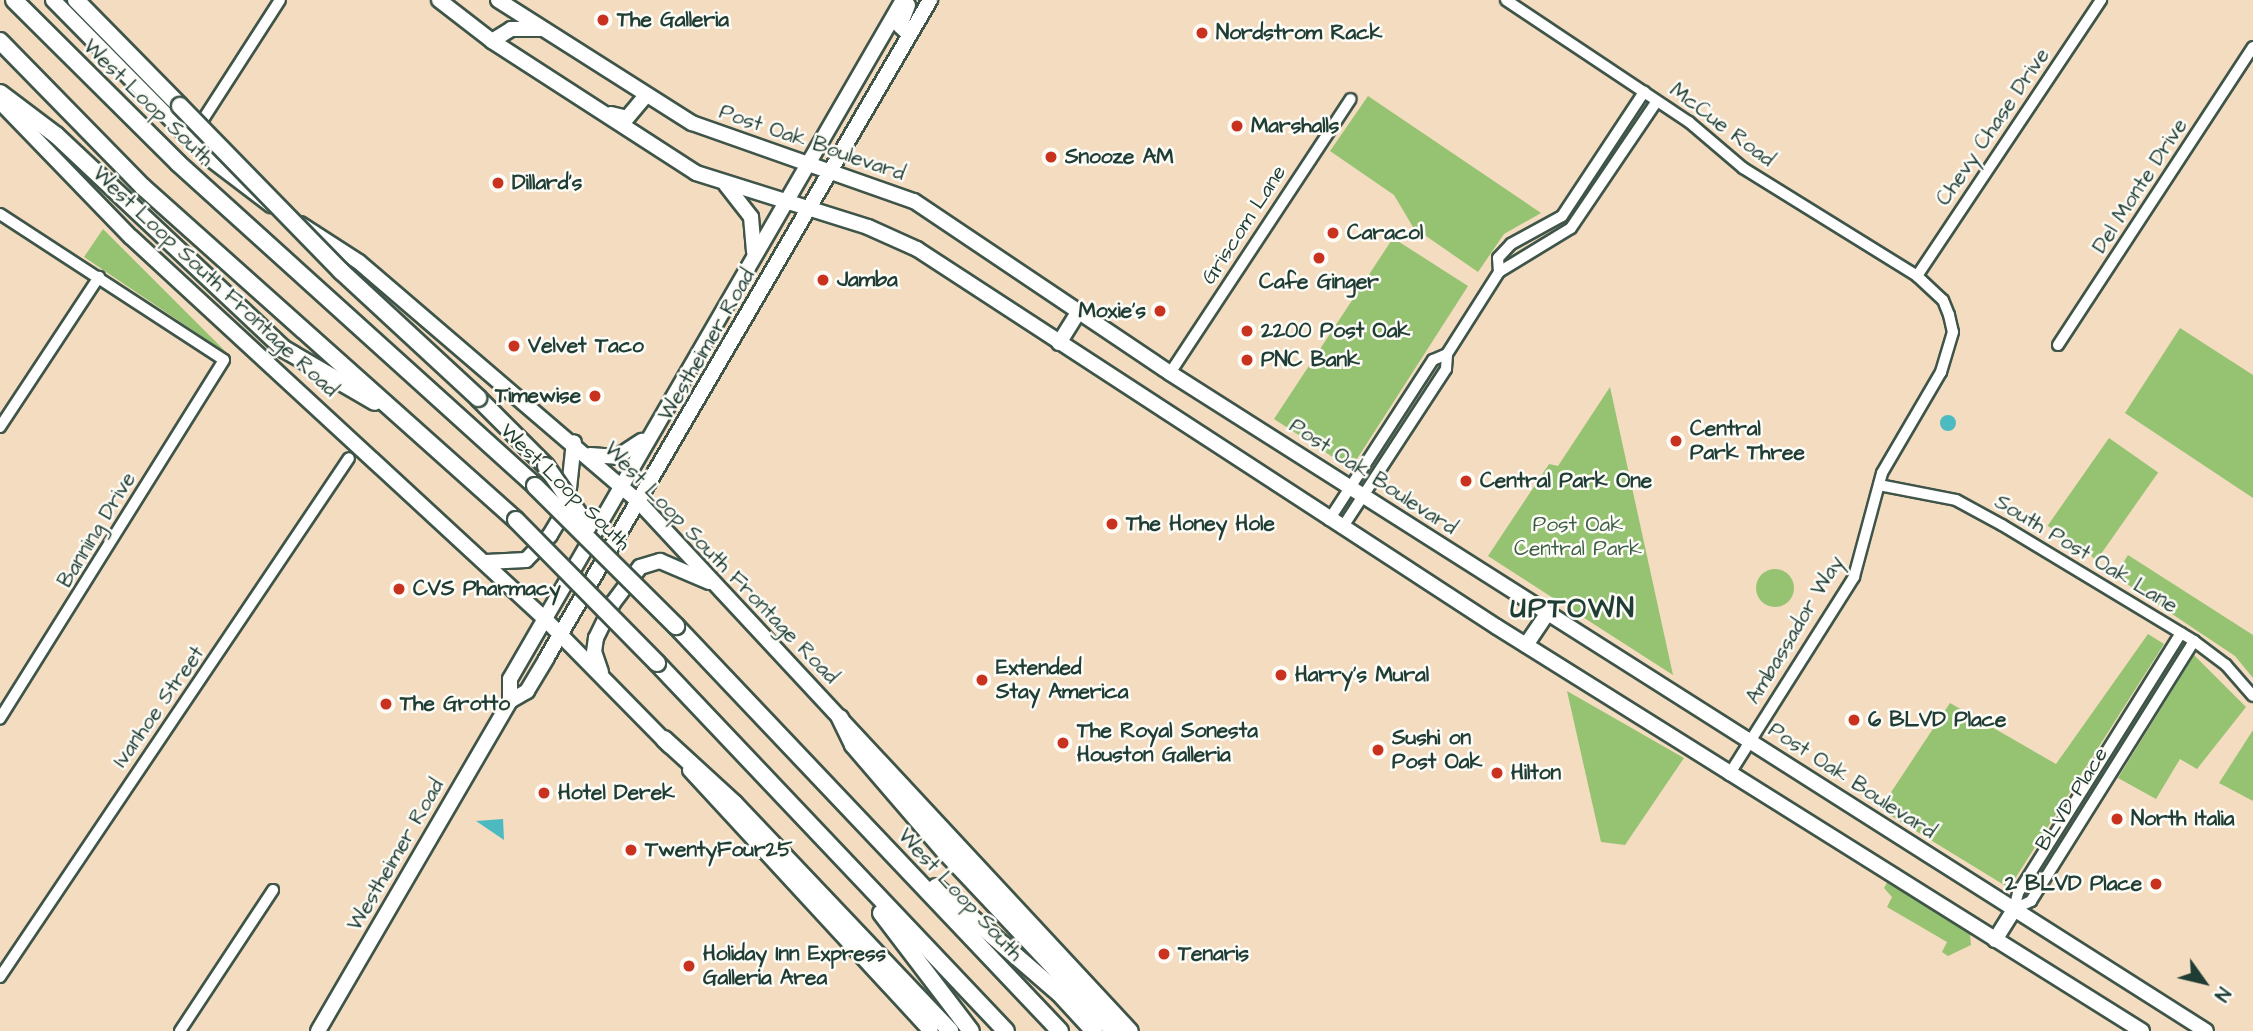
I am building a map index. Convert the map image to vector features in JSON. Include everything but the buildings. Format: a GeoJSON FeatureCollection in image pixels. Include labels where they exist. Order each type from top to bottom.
{"type":"FeatureCollection","features":[{"type":"Feature","properties":{"kind":"highway","name":"West Loop South"},"geometry":{"type":"LineString","coordinates":[[14,0],[178,163],[535,486],[607,555],[1060,1031]]}},
{"type":"Feature","properties":{"kind":"highway"},"geometry":{"type":"LineString","coordinates":[[76,0],[341,271],[478,398],[546,466],[607,555]]}},
{"type":"Feature","properties":{"kind":"highway"},"geometry":{"type":"LineString","coordinates":[[0,41],[143,187],[516,520],[657,663],[853,874],[1006,1031]]}},
{"type":"Feature","properties":{"kind":"highway"},"geometry":{"type":"LineString","coordinates":[[0,93],[57,135],[284,349],[405,420]]}},
{"type":"Feature","properties":{"kind":"highway"},"geometry":{"type":"LineString","coordinates":[[840,718],[853,745],[946,853],[1114,1031]]}},
{"type":"Feature","properties":{"kind":"highway"},"geometry":{"type":"LineString","coordinates":[[664,739],[734,803],[949,1030]]}},
{"type":"Feature","properties":{"kind":"highway"},"geometry":{"type":"LineString","coordinates":[[871,830],[1059,993],[1094,1031]]}},
{"type":"Feature","properties":{"kind":"highway"},"geometry":{"type":"LineString","coordinates":[[853,874],[971,1031]]}},
{"type":"Feature","properties":{"kind":"main road","name":"West Loop South Frontage Road"},"geometry":{"type":"LineString","coordinates":[[53,0],[158,107],[237,181],[359,262],[574,442],[639,502],[1131,1031]]}},
{"type":"Feature","properties":{"kind":"main road"},"geometry":{"type":"LineString","coordinates":[[439,0],[492,41],[686,167],[726,185],[868,227],[918,249],[1336,524],[1729,775],[2142,1031]]}},
{"type":"Feature","properties":{"kind":"main road","name":"Post Oak Boulevard"},"geometry":{"type":"LineString","coordinates":[[499,0],[540,29],[646,95],[710,131],[832,170],[914,201],[1170,373],[2206,1031]]}},
{"type":"Feature","properties":{"kind":"main road","name":"Westheimer Road"},"geometry":{"type":"LineString","coordinates":[[510,701],[510,679],[544,618],[903,0]]}},
{"type":"Feature","properties":{"kind":"main road"},"geometry":{"type":"LineString","coordinates":[[910,0],[900,26],[910,35]]}},
{"type":"Feature","properties":{"kind":"main road","name":"Westheimer Road"},"geometry":{"type":"LineString","coordinates":[[318,1031],[510,701],[527,691],[561,635],[930,0]]}},
{"type":"Feature","properties":{"kind":"main road"},"geometry":{"type":"LineString","coordinates":[[492,41],[511,29],[540,29]]}},
{"type":"Feature","properties":{"kind":"main road"},"geometry":{"type":"LineString","coordinates":[[603,113],[627,118],[646,95]]}},
{"type":"Feature","properties":{"kind":"main road","name":"West Loop South Frontage Road"},"geometry":{"type":"LineString","coordinates":[[0,102],[131,237],[544,618],[664,739],[739,828],[931,1031]]}},
{"type":"Feature","properties":{"kind":"main road"},"geometry":{"type":"LineString","coordinates":[[726,185],[751,217],[754,253]]}},
{"type":"Feature","properties":{"kind":"main road"},"geometry":{"type":"LineString","coordinates":[[1059,342],[1078,312]]}},
{"type":"Feature","properties":{"kind":"main road"},"geometry":{"type":"LineString","coordinates":[[588,455],[617,457],[646,439]]}},
{"type":"Feature","properties":{"kind":"main road"},"geometry":{"type":"LineString","coordinates":[[486,562],[526,560],[550,535],[567,507],[574,442]]}},
{"type":"Feature","properties":{"kind":"main road"},"geometry":{"type":"LineString","coordinates":[[604,679],[596,660],[596,638],[613,603],[640,567],[660,561],[716,585]]}},
{"type":"Feature","properties":{"kind":"main road"},"geometry":{"type":"LineString","coordinates":[[1526,645],[1547,614]]}},
{"type":"Feature","properties":{"kind":"main road"},"geometry":{"type":"LineString","coordinates":[[1994,940],[2014,909]]}},
{"type":"Feature","properties":{"kind":"street"},"geometry":{"type":"LineString","coordinates":[[158,107],[185,123],[204,118],[280,0]]}},
{"type":"Feature","properties":{"kind":"street","name":"McCue Road"},"geometry":{"type":"LineString","coordinates":[[1506,0],[1657,101],[1743,168],[1917,276]]}},
{"type":"Feature","properties":{"kind":"street","name":"Chevy Chase Drive"},"geometry":{"type":"LineString","coordinates":[[1917,276],[2101,0]]}},
{"type":"Feature","properties":{"kind":"street","name":"Del Monte Drive"},"geometry":{"type":"LineString","coordinates":[[2058,345],[2253,47]]}},
{"type":"Feature","properties":{"kind":"street"},"geometry":{"type":"LineString","coordinates":[[1499,272],[1498,258],[1511,244],[1562,216],[1644,92]]}},
{"type":"Feature","properties":{"kind":"street","name":"Griscom Lane"},"geometry":{"type":"LineString","coordinates":[[1170,373],[1351,99]]}},
{"type":"Feature","properties":{"kind":"street"},"geometry":{"type":"LineString","coordinates":[[1336,524],[1364,495],[1446,369],[1447,354],[1499,272],[1571,228],[1657,101]]}},
{"type":"Feature","properties":{"kind":"street"},"geometry":{"type":"LineString","coordinates":[[1617,133],[1630,142]]}},
{"type":"Feature","properties":{"kind":"street"},"geometry":{"type":"LineString","coordinates":[[0,214],[99,277],[0,427]]}},
{"type":"Feature","properties":{"kind":"street","name":"Ambassador Way"},"geometry":{"type":"LineString","coordinates":[[1729,775],[1854,577],[1879,485],[1908,422],[1941,372],[1953,332],[1943,300],[1917,276]]}},
{"type":"Feature","properties":{"kind":"street","name":"Banning Drive"},"geometry":{"type":"LineString","coordinates":[[0,719],[224,360],[99,277]]}},
{"type":"Feature","properties":{"kind":"street"},"geometry":{"type":"LineString","coordinates":[[1336,524],[1350,486],[1433,360],[1447,354]]}},
{"type":"Feature","properties":{"kind":"street","name":"Ivanhoe Street"},"geometry":{"type":"LineString","coordinates":[[0,978],[349,458]]}},
{"type":"Feature","properties":{"kind":"street","name":"South Post Oak Lane"},"geometry":{"type":"LineString","coordinates":[[1879,485],[1956,500],[2194,641],[2226,665],[2253,696]]}},
{"type":"Feature","properties":{"kind":"street","name":"BLVD Place"},"geometry":{"type":"LineString","coordinates":[[2181,633],[2016,895],[2014,909],[2029,904],[2194,641]]}},
{"type":"Feature","properties":{"kind":"street"},"geometry":{"type":"LineString","coordinates":[[180,1031],[273,890]]}},
{"type":"Feature","properties":{"kind":"green space"},"geometry":{"type":"Polygon","coordinates":[[[1368,96],[1541,213],[1504,234],[1478,272],[1413,227],[1394,195],[1330,151],[1368,96]]]}},
{"type":"Feature","properties":{"kind":"green space"},"geometry":{"type":"Polygon","coordinates":[[[103,229],[228,354],[84,257],[103,229]]]}},
{"type":"Feature","properties":{"kind":"green space"},"geometry":{"type":"Polygon","coordinates":[[[1393,238],[1468,286],[1355,462],[1342,463],[1274,419],[1393,238]]]}},
{"type":"Feature","properties":{"kind":"green space"},"geometry":{"type":"Polygon","coordinates":[[[2180,328],[2253,375],[2253,498],[2125,413],[2180,328]]]}},
{"type":"Feature","properties":{"kind":"green space","name":"Post Oak Central Park"},"geometry":{"type":"Polygon","coordinates":[[[1610,387],[1673,675],[1488,556],[1549,464],[1558,466],[1610,387]]]}},
{"type":"Feature","properties":{"kind":"green space"},"geometry":{"type":"Polygon","coordinates":[[[2109,438],[2158,472],[2097,560],[2048,526],[2109,438]]]}},
{"type":"Feature","properties":{"kind":"green space"},"geometry":{"type":"Polygon","coordinates":[[[2128,555],[2253,635],[2253,678],[2235,656],[2115,576],[2128,555]]]}},
{"type":"Feature","properties":{"kind":"green space"},"geometry":{"type":"Polygon","coordinates":[[[1775,569],[1788,575],[1794,588],[1788,601],[1775,607],[1762,601],[1756,588],[1762,575],[1775,569]]]}},
{"type":"Feature","properties":{"kind":"green space"},"geometry":{"type":"Polygon","coordinates":[[[2148,634],[2164,644],[2009,888],[1880,809],[1950,703],[2056,764],[2148,634]]]}},
{"type":"Feature","properties":{"kind":"green space"},"geometry":{"type":"Polygon","coordinates":[[[2194,655],[2246,707],[2197,769],[2180,759],[2156,799],[2118,778],[2194,655]]]}},
{"type":"Feature","properties":{"kind":"green space"},"geometry":{"type":"Polygon","coordinates":[[[1567,691],[1684,758],[1625,845],[1601,842],[1567,691]]]}},
{"type":"Feature","properties":{"kind":"green space"},"geometry":{"type":"Polygon","coordinates":[[[2253,730],[2253,801],[2219,783],[2253,730]]]}},
{"type":"Feature","properties":{"kind":"green space"},"geometry":{"type":"Polygon","coordinates":[[[1888,881],[1970,934],[1971,945],[1948,956],[1942,952],[1947,942],[1887,907],[1892,897],[1884,888],[1888,881]]]}},
{"type":"Feature","properties":{"kind":"water"},"geometry":{"type":"Polygon","coordinates":[[[1948,415],[1954,417],[1954,429],[1948,431],[1942,429],[1940,423],[1942,417],[1948,415]]]}},
{"type":"Feature","properties":{"kind":"water"},"geometry":{"type":"Polygon","coordinates":[[[503,819],[504,840],[476,821],[503,819]]]}},
{"type":"Feature","properties":{"kind":"place","name":"The Galleria"},"geometry":{"type":"Point","coordinates":[603,20]}},
{"type":"Feature","properties":{"kind":"place","name":"Nordstrom Rack"},"geometry":{"type":"Point","coordinates":[1202,33]}},
{"type":"Feature","properties":{"kind":"place","name":"Marshalls"},"geometry":{"type":"Point","coordinates":[1237,126]}},
{"type":"Feature","properties":{"kind":"place","name":"Snooze AM"},"geometry":{"type":"Point","coordinates":[1051,157]}},
{"type":"Feature","properties":{"kind":"place","name":"Dillard's"},"geometry":{"type":"Point","coordinates":[498,183]}},
{"type":"Feature","properties":{"kind":"place","name":"Caracol"},"geometry":{"type":"Point","coordinates":[1333,233]}},
{"type":"Feature","properties":{"kind":"place","name":"Cafe Ginger"},"geometry":{"type":"Point","coordinates":[1319,258]}},
{"type":"Feature","properties":{"kind":"place","name":"Jamba"},"geometry":{"type":"Point","coordinates":[823,280]}},
{"type":"Feature","properties":{"kind":"place","name":"Moxie's"},"geometry":{"type":"Point","coordinates":[1160,311]}},
{"type":"Feature","properties":{"kind":"place","name":"2200 Post Oak"},"geometry":{"type":"Point","coordinates":[1247,331]}},
{"type":"Feature","properties":{"kind":"place","name":"Velvet Taco"},"geometry":{"type":"Point","coordinates":[514,346]}},
{"type":"Feature","properties":{"kind":"place","name":"PNC Bank"},"geometry":{"type":"Point","coordinates":[1247,360]}},
{"type":"Feature","properties":{"kind":"place","name":"Timewise"},"geometry":{"type":"Point","coordinates":[595,396]}},
{"type":"Feature","properties":{"kind":"place","name":"Central Park Three"},"geometry":{"type":"Point","coordinates":[1676,441]}},
{"type":"Feature","properties":{"kind":"place","name":"Central Park One"},"geometry":{"type":"Point","coordinates":[1466,481]}},
{"type":"Feature","properties":{"kind":"place","name":"The Honey Hole"},"geometry":{"type":"Point","coordinates":[1112,524]}},
{"type":"Feature","properties":{"kind":"place","name":"CVS Pharmacy"},"geometry":{"type":"Point","coordinates":[399,589]}},
{"type":"Feature","properties":{"kind":"place","name":"Harry's Mural"},"geometry":{"type":"Point","coordinates":[1281,675]}},
{"type":"Feature","properties":{"kind":"place","name":"Extended Stay America"},"geometry":{"type":"Point","coordinates":[982,680]}},
{"type":"Feature","properties":{"kind":"place","name":"The Grotto"},"geometry":{"type":"Point","coordinates":[386,704]}},
{"type":"Feature","properties":{"kind":"place","name":"6 BLVD Place"},"geometry":{"type":"Point","coordinates":[1854,720]}},
{"type":"Feature","properties":{"kind":"place","name":"The Royal Sonesta Houston Galleria"},"geometry":{"type":"Point","coordinates":[1063,743]}},
{"type":"Feature","properties":{"kind":"place","name":"Sushi on Post Oak"},"geometry":{"type":"Point","coordinates":[1378,750]}},
{"type":"Feature","properties":{"kind":"place","name":"Hilton"},"geometry":{"type":"Point","coordinates":[1497,773]}},
{"type":"Feature","properties":{"kind":"place","name":"Hotel Derek"},"geometry":{"type":"Point","coordinates":[544,793]}},
{"type":"Feature","properties":{"kind":"place","name":"North Italia"},"geometry":{"type":"Point","coordinates":[2117,819]}},
{"type":"Feature","properties":{"kind":"place","name":"TwentyFour25"},"geometry":{"type":"Point","coordinates":[631,850]}},
{"type":"Feature","properties":{"kind":"place","name":"2 BLVD Place"},"geometry":{"type":"Point","coordinates":[2156,884]}},
{"type":"Feature","properties":{"kind":"place","name":"Tenaris"},"geometry":{"type":"Point","coordinates":[1164,954]}},
{"type":"Feature","properties":{"kind":"place","name":"Holiday Inn Express Galleria Area"},"geometry":{"type":"Point","coordinates":[689,966]}},
{"type":"Feature","properties":{"kind":"district","name":"UPTOWN"},"geometry":{"type":"Point","coordinates":[1573,609]}}]}
